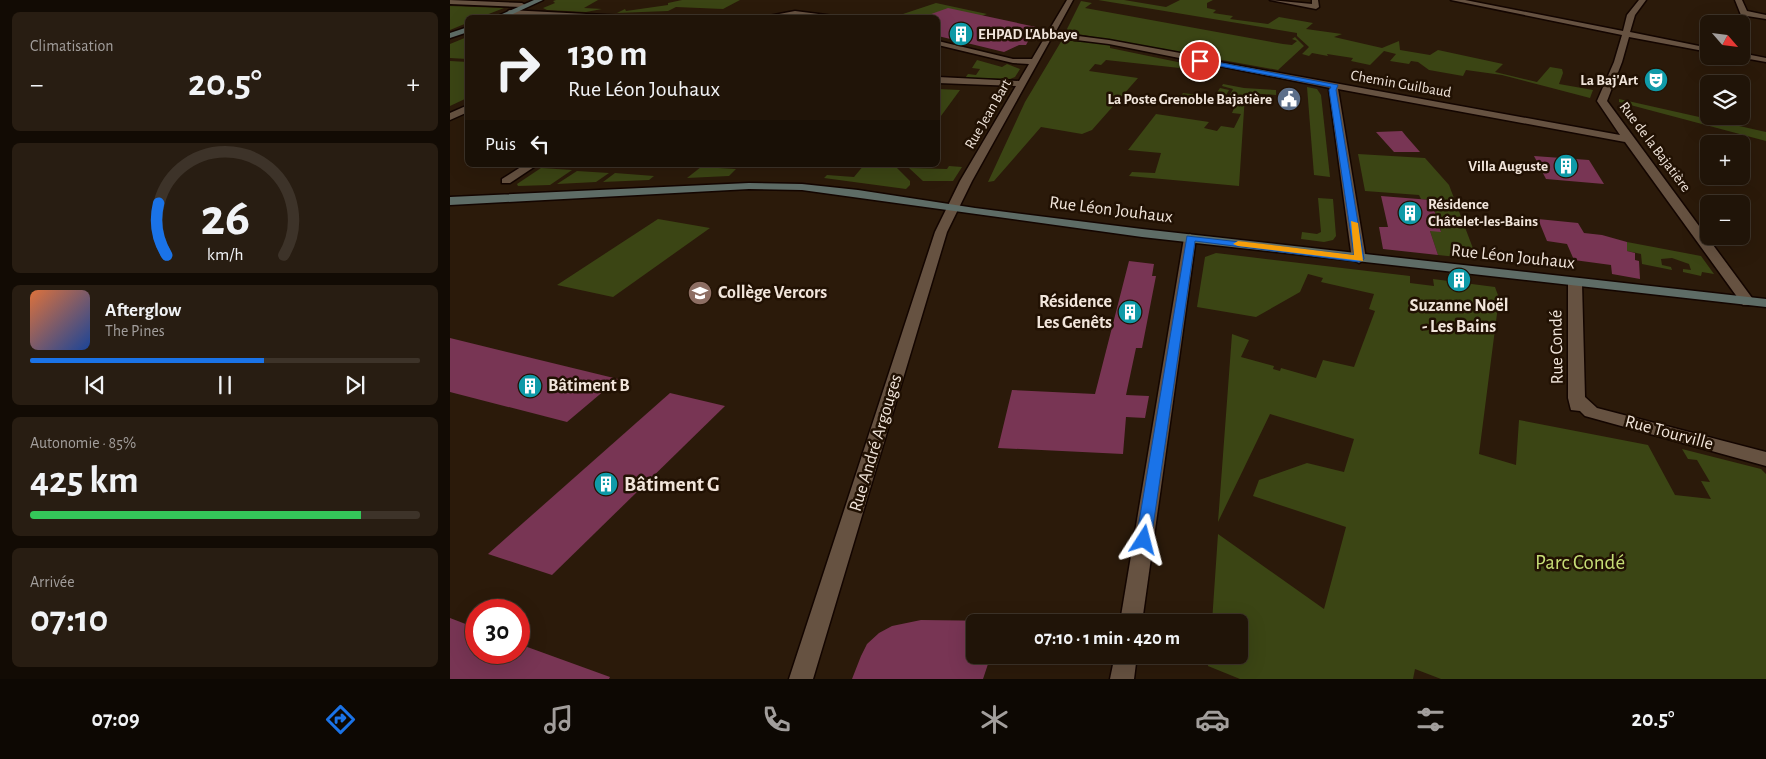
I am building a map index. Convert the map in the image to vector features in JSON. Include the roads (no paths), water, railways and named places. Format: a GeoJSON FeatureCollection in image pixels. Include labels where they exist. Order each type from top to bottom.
{"type":"FeatureCollection","features":[{"type":"Feature","properties":{"kind":"street"},"geometry":{"type":"LineString","coordinates":[[503,15],[540,0]]}},
{"type":"Feature","properties":{"kind":"street","name":"Rue Jean Bart"},"geometry":{"type":"LineString","coordinates":[[952,208],[1070,0]]}},
{"type":"Feature","properties":{"kind":"street"},"geometry":{"type":"LineString","coordinates":[[1273,0],[1316,3]]}},
{"type":"Feature","properties":{"kind":"street"},"geometry":{"type":"LineString","coordinates":[[1454,0],[1700,48]]}},
{"type":"Feature","properties":{"kind":"street","name":"Rue de la Bajatière"},"geometry":{"type":"LineString","coordinates":[[1642,0],[1631,15],[1618,62],[1602,101],[1748,302]]}},
{"type":"Feature","properties":{"kind":"street"},"geometry":{"type":"LineString","coordinates":[[1738,0],[1742,4],[1744,13],[1750,16],[1766,18]]}},
{"type":"Feature","properties":{"kind":"street"},"geometry":{"type":"LineString","coordinates":[[450,2],[526,6]]}},
{"type":"Feature","properties":{"kind":"street"},"geometry":{"type":"LineString","coordinates":[[510,12],[568,15]]}},
{"type":"Feature","properties":{"kind":"street"},"geometry":{"type":"LineString","coordinates":[[781,15],[795,13],[815,15]]}},
{"type":"Feature","properties":{"kind":"street"},"geometry":{"type":"LineString","coordinates":[[450,36],[465,30]]}},
{"type":"Feature","properties":{"kind":"street","name":"Chemin Guilbaud"},"geometry":{"type":"LineString","coordinates":[[1050,35],[1109,42],[1629,140]]}},
{"type":"Feature","properties":{"kind":"street"},"geometry":{"type":"LineString","coordinates":[[940,44],[998,58],[1036,62]]}},
{"type":"Feature","properties":{"kind":"street"},"geometry":{"type":"LineString","coordinates":[[1750,57],[1766,60]]}},
{"type":"Feature","properties":{"kind":"street"},"geometry":{"type":"LineString","coordinates":[[940,80],[1022,84]]}},
{"type":"Feature","properties":{"kind":"street"},"geometry":{"type":"LineString","coordinates":[[1336,86],[1333,90],[1359,259]]}},
{"type":"Feature","properties":{"kind":"street"},"geometry":{"type":"LineString","coordinates":[[450,117],[465,110]]}},
{"type":"Feature","properties":{"kind":"street"},"geometry":{"type":"LineString","coordinates":[[506,181],[529,167]]}},
{"type":"Feature","properties":{"kind":"street","name":"Rue Léon Jouhaux"},"geometry":{"type":"LineString","coordinates":[[450,201],[777,185],[840,190],[952,208],[1359,259],[1766,303]]}},
{"type":"Feature","properties":{"kind":"street","name":"Rue André Argouges"},"geometry":{"type":"LineString","coordinates":[[801,679],[941,232],[952,208]]}},
{"type":"Feature","properties":{"kind":"street"},"geometry":{"type":"LineString","coordinates":[[1132,614],[1190,238]]}},
{"type":"Feature","properties":{"kind":"street","name":"Rue Condé"},"geometry":{"type":"LineString","coordinates":[[1575,283],[1577,404]]}},
{"type":"Feature","properties":{"kind":"street","name":"Rue Tourville"},"geometry":{"type":"LineString","coordinates":[[1577,404],[1591,412],[1766,459]]}},
{"type":"Feature","properties":{"kind":"street"},"geometry":{"type":"LineString","coordinates":[[1122,679],[1124,664]]}},
{"type":"Feature","properties":{"kind":"place","name":"EHPAD L'Abbaye"},"geometry":{"type":"Point","coordinates":[961,34]}},
{"type":"Feature","properties":{"kind":"place","name":"La Baj'Art"},"geometry":{"type":"Point","coordinates":[1656,80]}},
{"type":"Feature","properties":{"kind":"place","name":"La Poste Grenoble Bajatière"},"geometry":{"type":"Point","coordinates":[1289,99]}},
{"type":"Feature","properties":{"kind":"place","name":"Villa Auguste"},"geometry":{"type":"Point","coordinates":[1566,166]}},
{"type":"Feature","properties":{"kind":"place","name":"Résidence Châtelet-les-Bains"},"geometry":{"type":"Point","coordinates":[1410,213]}},
{"type":"Feature","properties":{"kind":"place","name":"Suzanne Noël - Les Bains"},"geometry":{"type":"Point","coordinates":[1459,280]}},
{"type":"Feature","properties":{"kind":"place","name":"Collège Vercors"},"geometry":{"type":"Point","coordinates":[700,293]}},
{"type":"Feature","properties":{"kind":"place","name":"Résidence Les Genêts"},"geometry":{"type":"Point","coordinates":[1130,312]}},
{"type":"Feature","properties":{"kind":"place","name":"Bâtiment B"},"geometry":{"type":"Point","coordinates":[530,386]}},
{"type":"Feature","properties":{"kind":"place","name":"Bâtiment G"},"geometry":{"type":"Point","coordinates":[606,484]}},
{"type":"Feature","properties":{"kind":"park label","name":"Parc Condé"},"geometry":{"type":"Point","coordinates":[1580,562]}}]}
